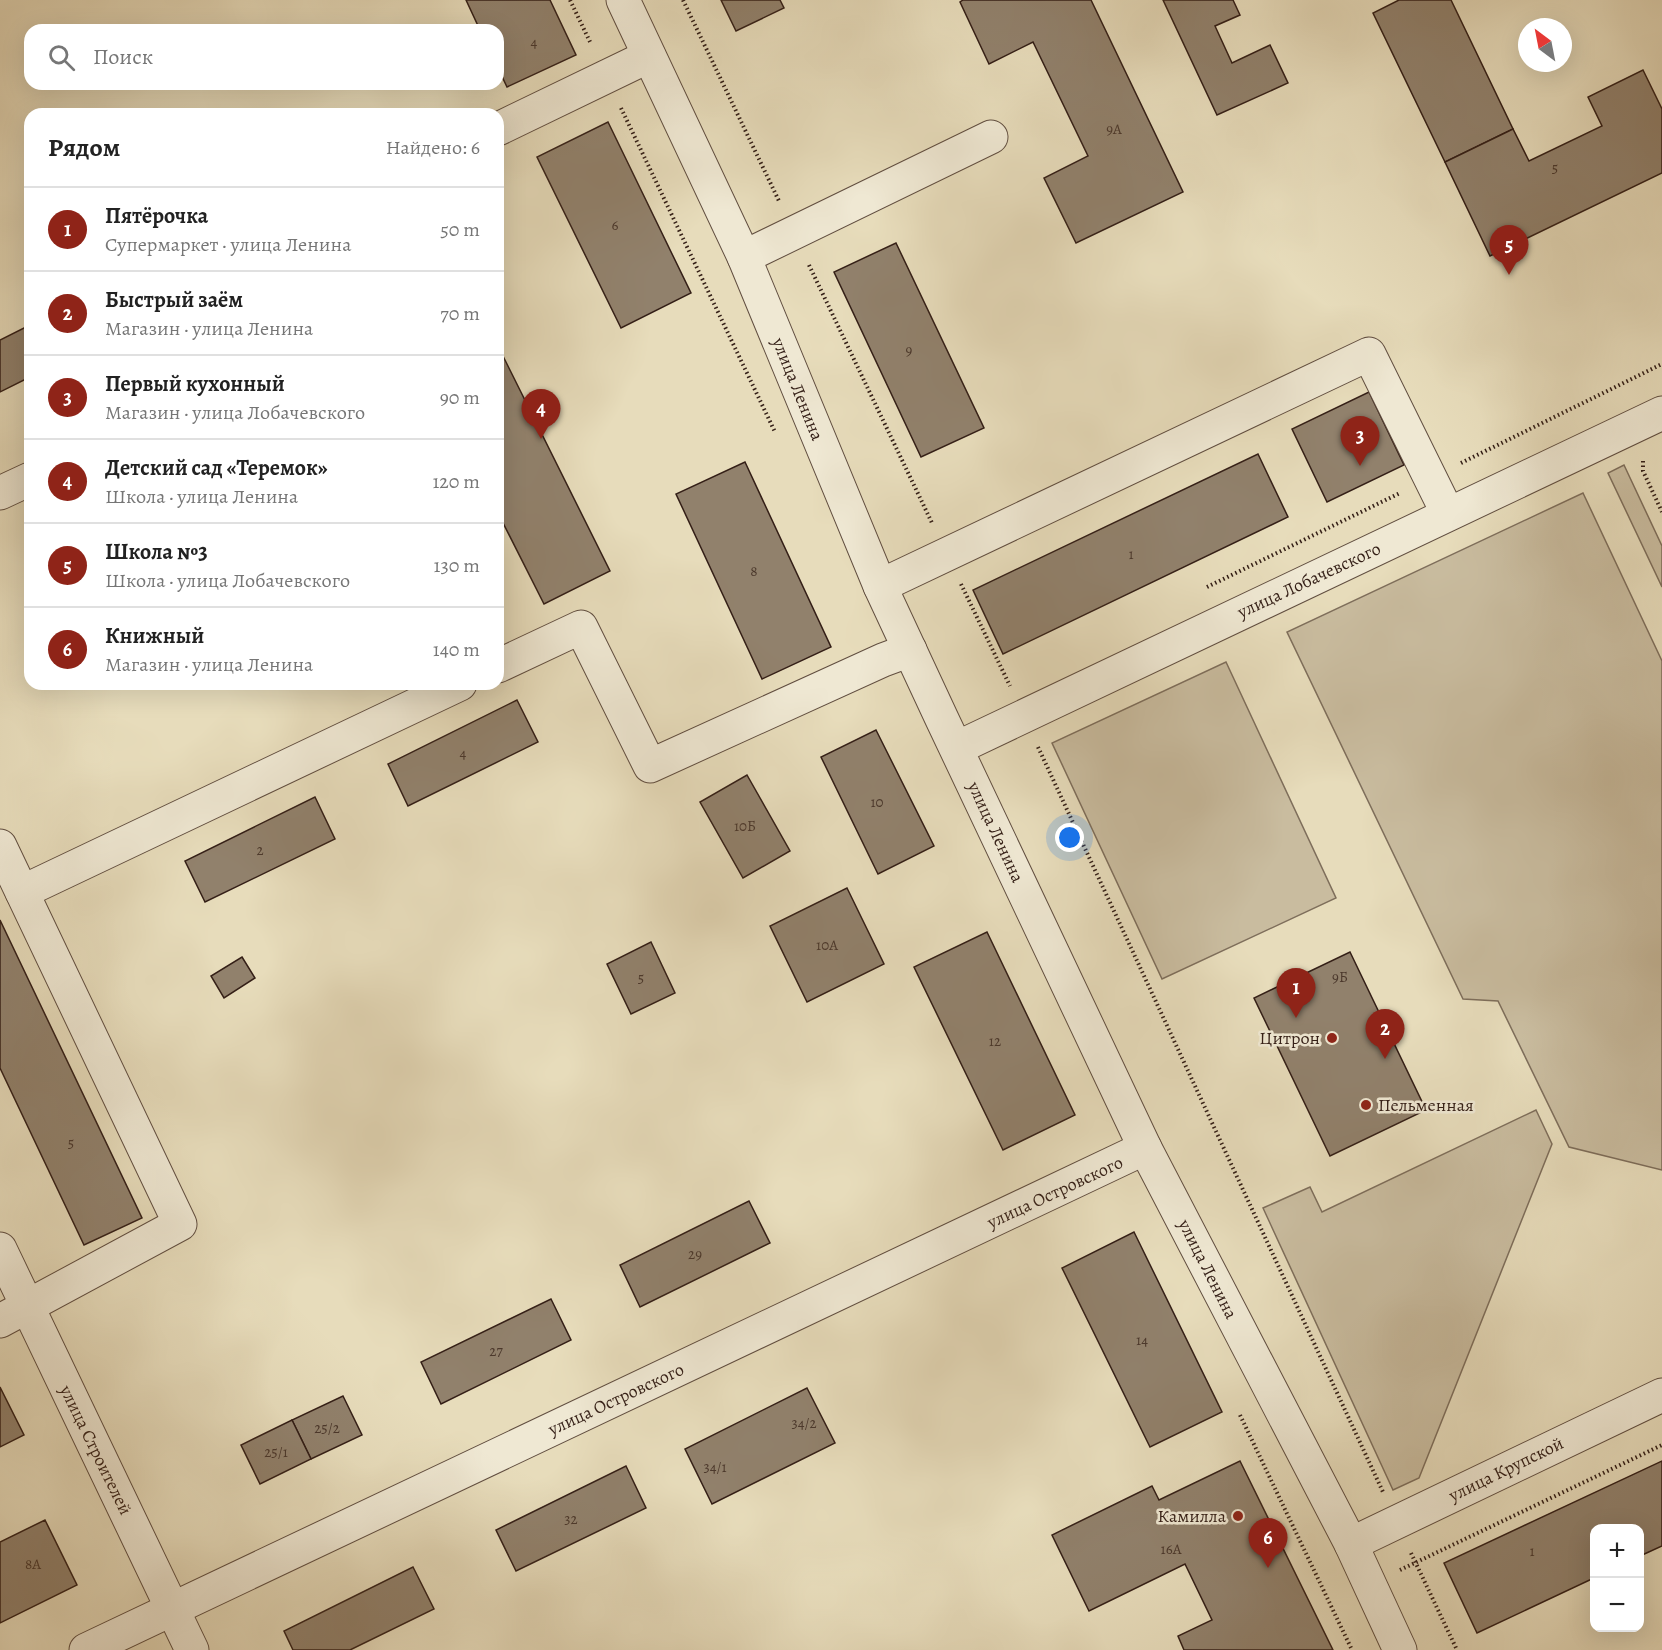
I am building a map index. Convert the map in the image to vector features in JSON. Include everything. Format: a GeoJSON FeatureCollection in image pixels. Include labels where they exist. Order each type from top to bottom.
{"type":"FeatureCollection","features":[{"type":"Feature","properties":{"kind":"street","name":"улица Ленина"},"geometry":{"type":"LineString","coordinates":[[623,0],[744,257],[880,586],[910,650],[1145,1148],[1350,1544],[1400,1650]]}},
{"type":"Feature","properties":{"kind":"street"},"geometry":{"type":"LineString","coordinates":[[504,126],[649,56]]}},
{"type":"Feature","properties":{"kind":"street"},"geometry":{"type":"LineString","coordinates":[[744,257],[991,137]]}},
{"type":"Feature","properties":{"kind":"street"},"geometry":{"type":"LineString","coordinates":[[880,586],[1370,354],[1448,514]]}},
{"type":"Feature","properties":{"kind":"street","name":"улица Лобачевского"},"geometry":{"type":"LineString","coordinates":[[957,748],[1662,413]]}},
{"type":"Feature","properties":{"kind":"street"},"geometry":{"type":"LineString","coordinates":[[0,493],[24,482]]}},
{"type":"Feature","properties":{"kind":"street"},"geometry":{"type":"LineString","coordinates":[[504,663],[580,627],[650,766],[883,660],[910,650]]}},
{"type":"Feature","properties":{"kind":"street"},"geometry":{"type":"LineString","coordinates":[[22,892],[447,690]]}},
{"type":"Feature","properties":{"kind":"street"},"geometry":{"type":"LineString","coordinates":[[0,846],[180,1224],[14,1314]]}},
{"type":"Feature","properties":{"kind":"street","name":"улица Островского"},"geometry":{"type":"LineString","coordinates":[[86,1650],[1145,1148]]}},
{"type":"Feature","properties":{"kind":"street","name":"улица Строителей"},"geometry":{"type":"LineString","coordinates":[[0,1249],[14,1314],[192,1650]]}},
{"type":"Feature","properties":{"kind":"street","name":"улица Крупской"},"geometry":{"type":"LineString","coordinates":[[1350,1544],[1662,1395]]}},
{"type":"Feature","properties":{"kind":"path"},"geometry":{"type":"LineString","coordinates":[[683,0],[1009,683],[1457,1650]]}},
{"type":"Feature","properties":{"kind":"path"},"geometry":{"type":"LineString","coordinates":[[1198,591],[1662,364]]}},
{"type":"Feature","properties":{"kind":"path"},"geometry":{"type":"LineString","coordinates":[[1643,471],[1662,512]]}},
{"type":"Feature","properties":{"kind":"path"},"geometry":{"type":"LineString","coordinates":[[999,688],[1019,678]]}},
{"type":"Feature","properties":{"kind":"path"},"geometry":{"type":"LineString","coordinates":[[1352,1650],[1330,1604],[1662,1445]]}},
{"type":"Feature","properties":{"kind":"shaded area"},"geometry":{"type":"Polygon","coordinates":[[[1624,465],[1662,546],[1662,587],[1608,473],[1624,465]]]}},
{"type":"Feature","properties":{"kind":"shaded area"},"geometry":{"type":"Polygon","coordinates":[[[1583,493],[1662,661],[1662,1170],[1569,1147],[1498,1001],[1463,999],[1287,632],[1583,493]]]}},
{"type":"Feature","properties":{"kind":"shaded area"},"geometry":{"type":"Polygon","coordinates":[[[1226,662],[1336,898],[1162,979],[1052,743],[1226,662]]]}},
{"type":"Feature","properties":{"kind":"shaded area"},"geometry":{"type":"Polygon","coordinates":[[[1536,1110],[1552,1144],[1419,1478],[1393,1490],[1263,1208],[1310,1187],[1322,1212],[1536,1110]]]}},
{"type":"Feature","properties":{"kind":"building"},"geometry":{"type":"Polygon","coordinates":[[[466,0],[550,0],[576,55],[507,87],[504,81],[504,24],[477,24],[466,0]]]}},
{"type":"Feature","properties":{"kind":"building"},"geometry":{"type":"Polygon","coordinates":[[[721,0],[780,0],[784,8],[736,31],[721,0]]]}},
{"type":"Feature","properties":{"kind":"building"},"geometry":{"type":"Polygon","coordinates":[[[963,0],[1091,0],[1183,192],[1076,243],[1044,178],[1088,156],[1033,42],[989,64],[960,2],[963,0]]]}},
{"type":"Feature","properties":{"kind":"building"},"geometry":{"type":"Polygon","coordinates":[[[1163,0],[1233,0],[1240,15],[1215,26],[1232,63],[1270,45],[1288,83],[1217,115],[1163,0]]]}},
{"type":"Feature","properties":{"kind":"building"},"geometry":{"type":"Polygon","coordinates":[[[1399,0],[1451,0],[1513,129],[1445,162],[1373,13],[1399,0]]]}},
{"type":"Feature","properties":{"kind":"building"},"geometry":{"type":"Polygon","coordinates":[[[1643,70],[1662,109],[1662,173],[1490,256],[1445,162],[1513,129],[1529,161],[1602,126],[1588,97],[1643,70]]]}},
{"type":"Feature","properties":{"kind":"building"},"geometry":{"type":"Polygon","coordinates":[[[608,122],[691,293],[621,328],[537,157],[608,122]]]}},
{"type":"Feature","properties":{"kind":"building"},"geometry":{"type":"Polygon","coordinates":[[[896,243],[984,428],[921,457],[834,272],[896,243]]]}},
{"type":"Feature","properties":{"kind":"building"},"geometry":{"type":"Polygon","coordinates":[[[24,328],[24,380],[0,392],[0,340],[24,328]]]}},
{"type":"Feature","properties":{"kind":"building"},"geometry":{"type":"Polygon","coordinates":[[[504,358],[610,571],[544,604],[504,525],[504,358]]]}},
{"type":"Feature","properties":{"kind":"building"},"geometry":{"type":"Polygon","coordinates":[[[1369,392],[1404,465],[1327,502],[1292,429],[1369,392]]]}},
{"type":"Feature","properties":{"kind":"building"},"geometry":{"type":"Polygon","coordinates":[[[1258,454],[1288,517],[1003,654],[973,590],[1258,454]]]}},
{"type":"Feature","properties":{"kind":"building"},"geometry":{"type":"Polygon","coordinates":[[[745,462],[831,647],[762,679],[676,494],[745,462]]]}},
{"type":"Feature","properties":{"kind":"building"},"geometry":{"type":"Polygon","coordinates":[[[517,700],[538,742],[408,806],[388,764],[517,700]]]}},
{"type":"Feature","properties":{"kind":"building"},"geometry":{"type":"Polygon","coordinates":[[[876,730],[934,846],[878,874],[821,757],[876,730]]]}},
{"type":"Feature","properties":{"kind":"building"},"geometry":{"type":"Polygon","coordinates":[[[747,775],[790,851],[743,878],[700,802],[747,775]]]}},
{"type":"Feature","properties":{"kind":"building"},"geometry":{"type":"Polygon","coordinates":[[[315,797],[335,839],[205,902],[185,861],[315,797]]]}},
{"type":"Feature","properties":{"kind":"building"},"geometry":{"type":"Polygon","coordinates":[[[847,888],[884,964],[807,1002],[770,926],[847,888]]]}},
{"type":"Feature","properties":{"kind":"building"},"geometry":{"type":"Polygon","coordinates":[[[0,920],[142,1218],[84,1245],[0,1068],[0,920]]]}},
{"type":"Feature","properties":{"kind":"building"},"geometry":{"type":"Polygon","coordinates":[[[987,932],[1075,1115],[1003,1150],[914,967],[987,932]]]}},
{"type":"Feature","properties":{"kind":"building"},"geometry":{"type":"Polygon","coordinates":[[[651,942],[675,993],[631,1014],[607,964],[651,942]]]}},
{"type":"Feature","properties":{"kind":"building","name":"Цитрон"},"geometry":{"type":"Polygon","coordinates":[[[1350,952],[1426,1110],[1330,1156],[1254,998],[1350,952]]]}},
{"type":"Feature","properties":{"kind":"building"},"geometry":{"type":"Polygon","coordinates":[[[242,957],[255,978],[224,998],[211,976],[242,957]]]}},
{"type":"Feature","properties":{"kind":"building"},"geometry":{"type":"Polygon","coordinates":[[[749,1201],[770,1243],[640,1307],[620,1265],[749,1201]]]}},
{"type":"Feature","properties":{"kind":"building"},"geometry":{"type":"Polygon","coordinates":[[[1134,1232],[1222,1412],[1150,1447],[1062,1268],[1134,1232]]]}},
{"type":"Feature","properties":{"kind":"building"},"geometry":{"type":"Polygon","coordinates":[[[551,1299],[571,1340],[441,1404],[421,1362],[551,1299]]]}},
{"type":"Feature","properties":{"kind":"building"},"geometry":{"type":"Polygon","coordinates":[[[0,1387],[24,1435],[0,1447],[0,1387]]]}},
{"type":"Feature","properties":{"kind":"building"},"geometry":{"type":"Polygon","coordinates":[[[807,1388],[835,1443],[712,1504],[685,1449],[807,1388]]]}},
{"type":"Feature","properties":{"kind":"building"},"geometry":{"type":"Polygon","coordinates":[[[343,1396],[362,1435],[311,1459],[292,1420],[343,1396]]]}},
{"type":"Feature","properties":{"kind":"building"},"geometry":{"type":"Polygon","coordinates":[[[292,1420],[311,1459],[260,1484],[241,1445],[292,1420]]]}},
{"type":"Feature","properties":{"kind":"building"},"geometry":{"type":"Polygon","coordinates":[[[1240,1461],[1333,1650],[1184,1650],[1178,1636],[1212,1620],[1185,1564],[1089,1611],[1052,1535],[1152,1486],[1159,1500],[1240,1461]]]}},
{"type":"Feature","properties":{"kind":"building"},"geometry":{"type":"Polygon","coordinates":[[[1662,1461],[1662,1546],[1644,1554],[1644,1524],[1590,1524],[1590,1580],[1477,1633],[1444,1563],[1662,1461]]]}},
{"type":"Feature","properties":{"kind":"building"},"geometry":{"type":"Polygon","coordinates":[[[626,1466],[646,1508],[516,1571],[496,1530],[626,1466]]]}},
{"type":"Feature","properties":{"kind":"building"},"geometry":{"type":"Polygon","coordinates":[[[45,1520],[77,1585],[0,1623],[0,1542],[45,1520]]]}},
{"type":"Feature","properties":{"kind":"building"},"geometry":{"type":"Polygon","coordinates":[[[413,1567],[434,1609],[350,1650],[293,1650],[284,1631],[413,1567]]]}},
{"type":"Feature","properties":{"kind":"place","name":"Школа №3"},"geometry":{"type":"Point","coordinates":[1509,275]}},
{"type":"Feature","properties":{"kind":"place","name":"Детский сад «Теремок»"},"geometry":{"type":"Point","coordinates":[541,439]}},
{"type":"Feature","properties":{"kind":"place","name":"Первый кухонный"},"geometry":{"type":"Point","coordinates":[1360,466]}},
{"type":"Feature","properties":{"kind":"place","name":"Пятёрочка"},"geometry":{"type":"Point","coordinates":[1296,1018]}},
{"type":"Feature","properties":{"kind":"place","name":"Цитрон"},"geometry":{"type":"Point","coordinates":[1332,1038]}},
{"type":"Feature","properties":{"kind":"place","name":"Быстрый заём"},"geometry":{"type":"Point","coordinates":[1385,1059]}},
{"type":"Feature","properties":{"kind":"place","name":"Пельменная"},"geometry":{"type":"Point","coordinates":[1366,1105]}},
{"type":"Feature","properties":{"kind":"place","name":"Камилла"},"geometry":{"type":"Point","coordinates":[1238,1516]}},
{"type":"Feature","properties":{"kind":"place","name":"Книжный"},"geometry":{"type":"Point","coordinates":[1268,1568]}}]}
